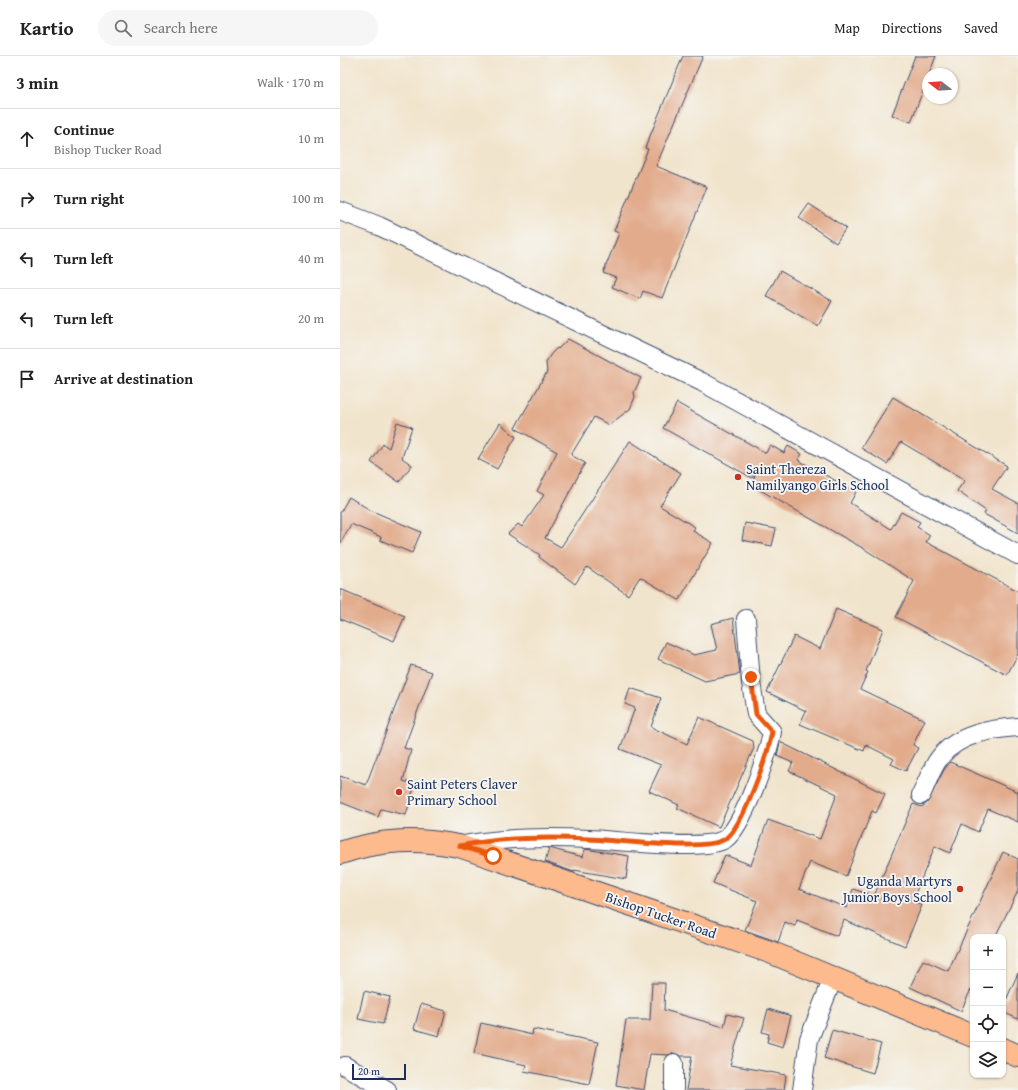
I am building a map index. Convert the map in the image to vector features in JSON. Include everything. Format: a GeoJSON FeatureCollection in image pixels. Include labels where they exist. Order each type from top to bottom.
{"type":"FeatureCollection","features":[{"type":"Feature","properties":{"kind":"main road","name":"Bishop Tucker Road"},"geometry":{"type":"LineString","coordinates":[[340,854],[356,848],[395,840],[430,841],[460,846],[770,952],[970,1035]]}},
{"type":"Feature","properties":{"kind":"main road"},"geometry":{"type":"LineString","coordinates":[[1006,1050],[1018,1056]]}},
{"type":"Feature","properties":{"kind":"street"},"geometry":{"type":"LineString","coordinates":[[340,211],[379,226],[694,379],[1018,555]]}},
{"type":"Feature","properties":{"kind":"street"},"geometry":{"type":"LineString","coordinates":[[460,846],[494,840],[589,838],[649,844],[710,844],[725,839],[742,817],[770,746],[772,732],[756,714],[751,682],[746,618]]}},
{"type":"Feature","properties":{"kind":"street"},"geometry":{"type":"LineString","coordinates":[[921,795],[940,756],[953,744],[977,733],[1018,727]]}},
{"type":"Feature","properties":{"kind":"street"},"geometry":{"type":"LineString","coordinates":[[802,1090],[809,1039],[832,978]]}},
{"type":"Feature","properties":{"kind":"street"},"geometry":{"type":"LineString","coordinates":[[674,1063],[674,1090]]}},
{"type":"Feature","properties":{"kind":"street"},"geometry":{"type":"LineString","coordinates":[[345,1066],[387,1090]]}},
{"type":"Feature","properties":{"kind":"building"},"geometry":{"type":"Polygon","coordinates":[[[683,56],[703,56],[656,166],[707,187],[662,298],[643,291],[640,299],[612,287],[616,278],[603,273],[619,233],[614,231],[648,149],[645,148],[683,56]]]}},
{"type":"Feature","properties":{"kind":"building"},"geometry":{"type":"Polygon","coordinates":[[[915,56],[936,56],[931,68],[922,68],[922,93],[911,122],[892,115],[915,56]]]}},
{"type":"Feature","properties":{"kind":"building"},"geometry":{"type":"Polygon","coordinates":[[[809,204],[846,228],[836,243],[799,218],[809,204]]]}},
{"type":"Feature","properties":{"kind":"building"},"geometry":{"type":"Polygon","coordinates":[[[780,271],[832,301],[818,326],[766,296],[780,271]]]}},
{"type":"Feature","properties":{"kind":"building"},"geometry":{"type":"Polygon","coordinates":[[[568,339],[641,378],[634,392],[635,397],[630,409],[609,425],[594,417],[571,455],[585,463],[545,538],[561,547],[630,441],[681,473],[660,506],[695,527],[693,531],[713,543],[679,600],[640,577],[628,595],[587,567],[575,584],[539,557],[540,555],[508,534],[518,524],[522,527],[544,495],[537,491],[557,452],[515,428],[547,372],[546,362],[551,354],[568,339]]]}},
{"type":"Feature","properties":{"kind":"building"},"geometry":{"type":"Polygon","coordinates":[[[893,397],[1007,466],[992,489],[1018,503],[1018,533],[984,514],[986,511],[957,491],[965,480],[901,442],[887,464],[861,448],[893,397]]]}},
{"type":"Feature","properties":{"kind":"building"},"geometry":{"type":"Polygon","coordinates":[[[677,403],[766,453],[770,445],[784,453],[788,446],[802,454],[798,460],[856,492],[850,503],[891,529],[901,512],[920,522],[917,527],[930,535],[926,542],[1018,591],[1018,654],[1007,675],[896,617],[914,581],[866,550],[753,486],[755,473],[752,478],[663,428],[677,403]]]}},
{"type":"Feature","properties":{"kind":"building"},"geometry":{"type":"Polygon","coordinates":[[[397,422],[412,427],[402,458],[412,465],[399,482],[371,462],[383,444],[389,448],[397,422]]]}},
{"type":"Feature","properties":{"kind":"building"},"geometry":{"type":"Polygon","coordinates":[[[500,423],[516,437],[497,469],[478,459],[500,423]]]}},
{"type":"Feature","properties":{"kind":"building"},"geometry":{"type":"Polygon","coordinates":[[[349,497],[370,510],[421,532],[412,553],[380,540],[381,537],[351,524],[340,544],[340,513],[349,497]]]}},
{"type":"Feature","properties":{"kind":"building"},"geometry":{"type":"Polygon","coordinates":[[[745,523],[776,529],[772,546],[742,540],[745,523]]]}},
{"type":"Feature","properties":{"kind":"building"},"geometry":{"type":"Polygon","coordinates":[[[340,589],[405,616],[394,641],[340,619],[340,589]]]}},
{"type":"Feature","properties":{"kind":"building"},"geometry":{"type":"Polygon","coordinates":[[[836,609],[883,629],[866,671],[868,672],[860,689],[925,720],[913,745],[918,748],[906,771],[891,764],[894,759],[866,745],[864,751],[800,724],[806,711],[767,692],[794,636],[820,649],[836,609]]]}},
{"type":"Feature","properties":{"kind":"building"},"geometry":{"type":"Polygon","coordinates":[[[733,618],[740,674],[705,681],[658,659],[666,642],[694,655],[717,650],[711,624],[733,618]]]}},
{"type":"Feature","properties":{"kind":"building"},"geometry":{"type":"Polygon","coordinates":[[[411,665],[432,672],[404,748],[411,750],[403,781],[415,784],[406,815],[381,809],[378,817],[340,802],[340,776],[366,785],[411,665]]]}},
{"type":"Feature","properties":{"kind":"building"},"geometry":{"type":"Polygon","coordinates":[[[630,688],[661,698],[651,727],[687,744],[699,717],[753,741],[754,748],[719,827],[677,808],[679,805],[649,791],[661,765],[620,749],[635,708],[625,704],[630,688]]]}},
{"type":"Feature","properties":{"kind":"building"},"geometry":{"type":"Polygon","coordinates":[[[780,742],[885,794],[876,813],[872,811],[846,876],[810,862],[799,889],[847,908],[853,889],[874,896],[913,804],[922,807],[927,803],[944,770],[950,762],[1018,792],[1018,822],[988,809],[978,832],[962,824],[950,853],[935,846],[912,901],[922,905],[905,946],[844,920],[837,936],[797,920],[795,926],[785,922],[778,942],[745,930],[757,901],[713,883],[725,855],[751,865],[768,820],[820,839],[837,794],[789,771],[793,763],[777,756],[780,742]]]}},
{"type":"Feature","properties":{"kind":"building"},"geometry":{"type":"Polygon","coordinates":[[[549,848],[583,857],[585,849],[629,856],[626,879],[574,870],[574,872],[545,862],[549,848]]]}},
{"type":"Feature","properties":{"kind":"building"},"geometry":{"type":"Polygon","coordinates":[[[1003,852],[1018,859],[1018,891],[996,934],[970,934],[970,992],[961,1011],[910,987],[923,960],[948,971],[1003,852]]]}},
{"type":"Feature","properties":{"kind":"building"},"geometry":{"type":"Polygon","coordinates":[[[1018,973],[1018,1019],[1006,1013],[1006,1000],[1018,973]]]}},
{"type":"Feature","properties":{"kind":"building"},"geometry":{"type":"Polygon","coordinates":[[[652,983],[665,983],[664,1010],[724,1027],[727,1014],[744,1018],[730,1065],[786,1075],[784,1090],[686,1090],[692,1056],[681,1056],[674,1053],[668,1055],[650,1054],[644,1090],[616,1085],[626,1020],[650,1020],[652,983]]]}},
{"type":"Feature","properties":{"kind":"building"},"geometry":{"type":"Polygon","coordinates":[[[364,991],[390,997],[383,1024],[358,1019],[364,991]]]}},
{"type":"Feature","properties":{"kind":"building"},"geometry":{"type":"Polygon","coordinates":[[[421,1004],[446,1011],[439,1036],[414,1029],[421,1004]]]}},
{"type":"Feature","properties":{"kind":"building"},"geometry":{"type":"Polygon","coordinates":[[[768,1009],[791,1016],[783,1047],[767,1042],[769,1034],[762,1032],[768,1009]]]}},
{"type":"Feature","properties":{"kind":"building"},"geometry":{"type":"Polygon","coordinates":[[[481,1023],[532,1035],[533,1029],[598,1042],[589,1084],[524,1071],[526,1065],[474,1053],[481,1023]]]}},
{"type":"Feature","properties":{"kind":"building"},"geometry":{"type":"Polygon","coordinates":[[[832,1030],[881,1044],[873,1073],[824,1058],[832,1030]]]}},
{"type":"Feature","properties":{"kind":"place","name":"Saint Thereza Namilyango Girls School"},"geometry":{"type":"Point","coordinates":[738,477]}},
{"type":"Feature","properties":{"kind":"place","name":"Saint Peters Claver Primary School"},"geometry":{"type":"Point","coordinates":[399,792]}},
{"type":"Feature","properties":{"kind":"place","name":"Uganda Martyrs Junior Boys School"},"geometry":{"type":"Point","coordinates":[960,889]}},
{"type":"Feature","properties":{"kind":"route"},"geometry":{"type":"LineString","coordinates":[[493,856],[460,846],[486,840],[589,838],[649,844],[710,844],[725,839],[742,817],[770,746],[772,732],[766,723],[756,714],[751,677]]}}]}
